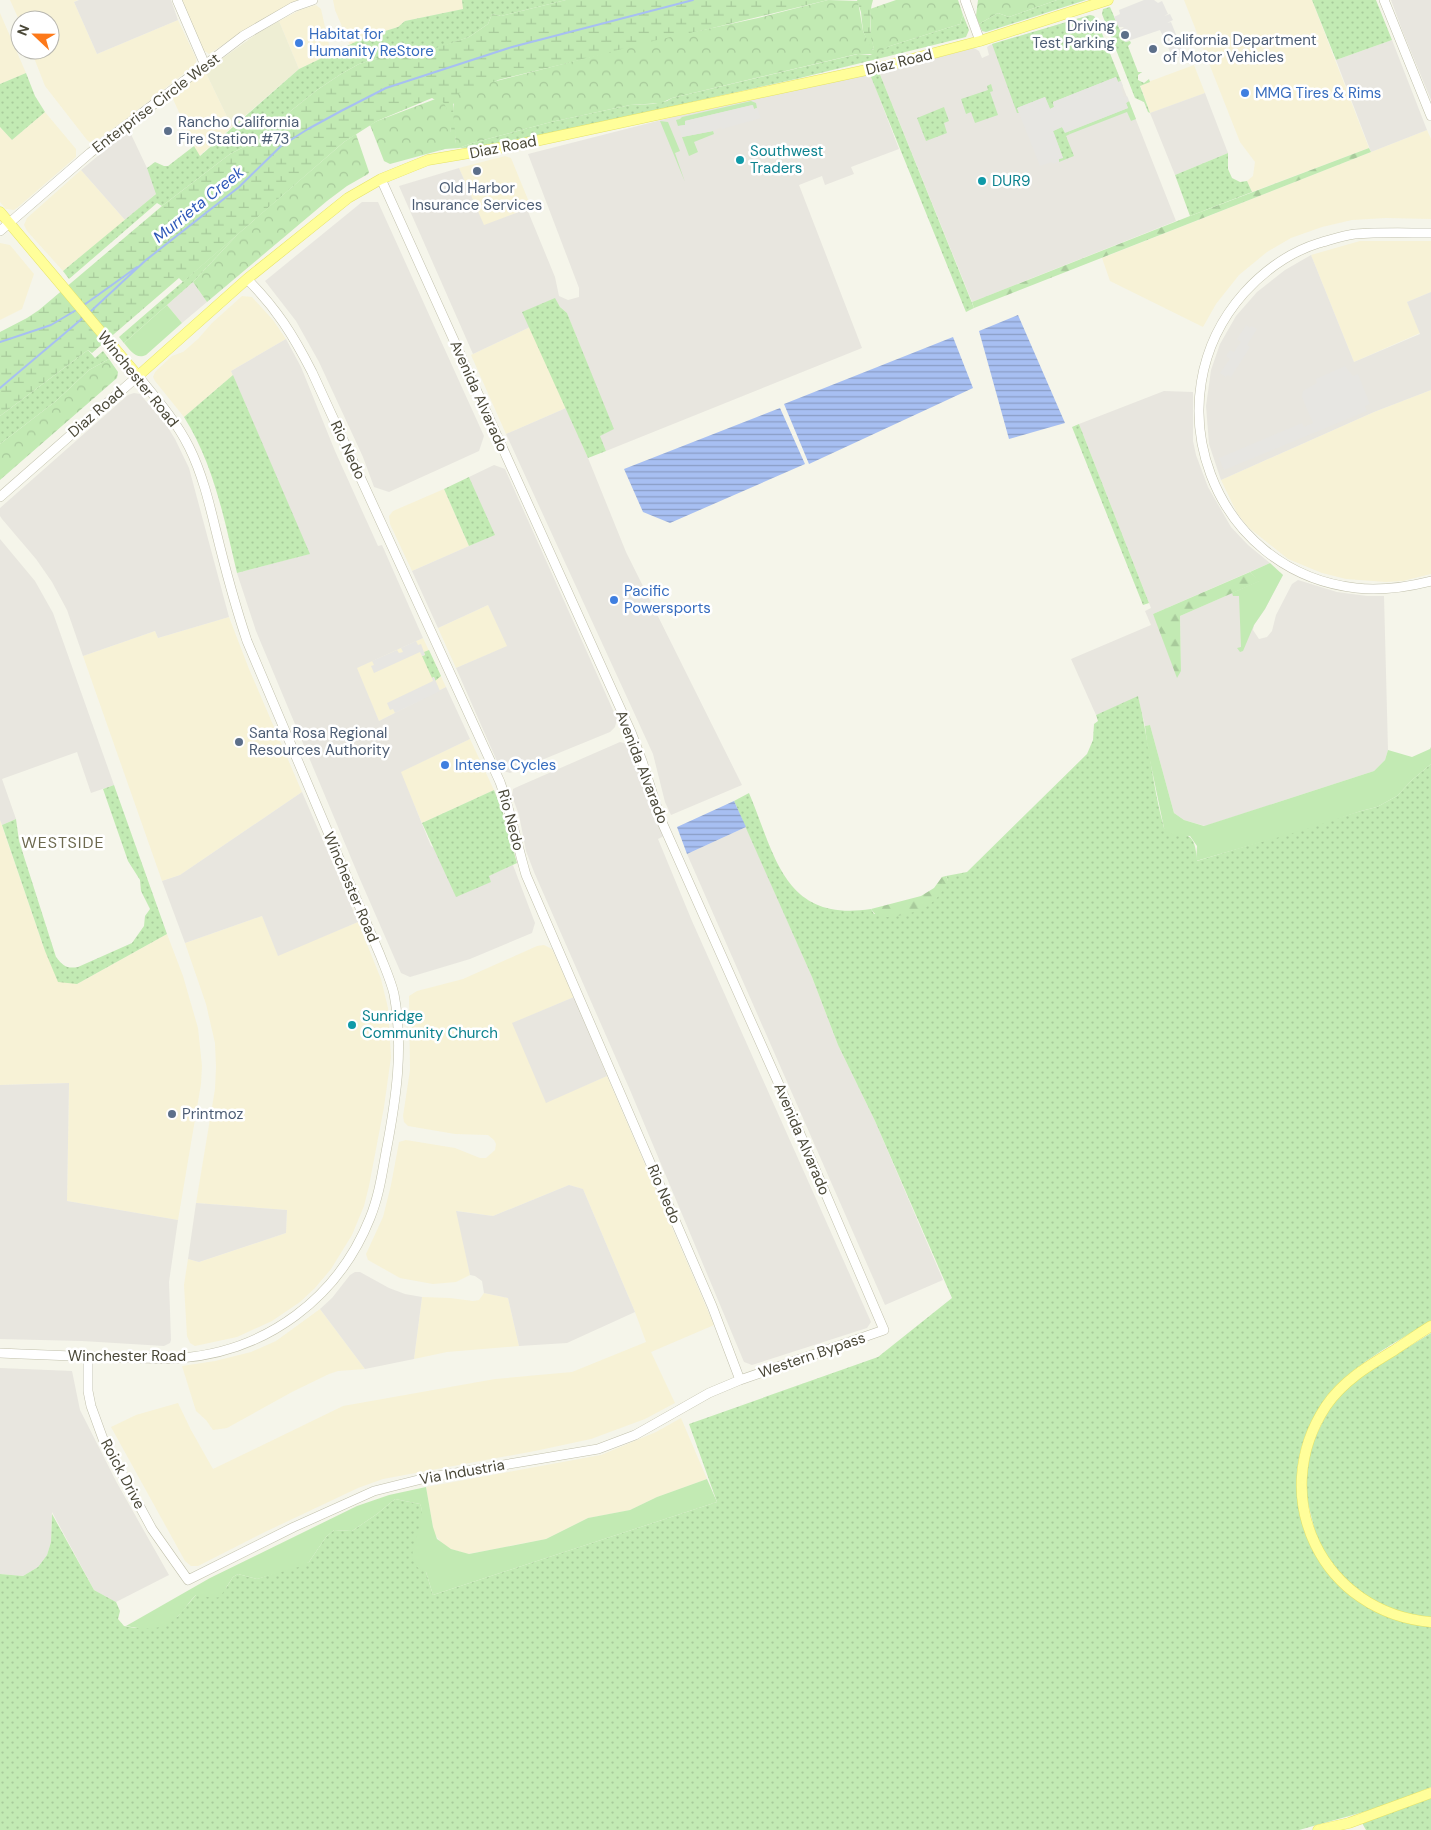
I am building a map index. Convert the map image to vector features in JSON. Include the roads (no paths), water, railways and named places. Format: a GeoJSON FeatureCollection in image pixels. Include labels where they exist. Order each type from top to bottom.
{"type":"FeatureCollection","features":[{"type":"Feature","properties":{"kind":"main road","name":"Diaz Road"},"geometry":{"type":"LineString","coordinates":[[138,376],[247,279],[348,198],[381,179],[428,160],[517,145],[885,66],[980,41],[1108,0]]}},
{"type":"Feature","properties":{"kind":"main road","name":"Winchester Road"},"geometry":{"type":"LineString","coordinates":[[0,212],[138,376]]}},
{"type":"Feature","properties":{"kind":"main road"},"geometry":{"type":"LineString","coordinates":[[1431,1326],[1371,1364],[1344,1384],[1335,1394],[1318,1420],[1311,1435],[1303,1463],[1302,1495],[1304,1511],[1313,1541],[1321,1557],[1345,1586],[1369,1604],[1387,1612],[1409,1619],[1431,1622]]}},
{"type":"Feature","properties":{"kind":"main road"},"geometry":{"type":"LineString","coordinates":[[1318,1830],[1350,1826],[1431,1793]]}},
{"type":"Feature","properties":{"kind":"street"},"geometry":{"type":"LineString","coordinates":[[177,0],[205,65]]}},
{"type":"Feature","properties":{"kind":"street","name":"Enterprise Circle West"},"geometry":{"type":"LineString","coordinates":[[0,231],[90,153],[243,36],[295,6],[313,0]]}},
{"type":"Feature","properties":{"kind":"street"},"geometry":{"type":"LineString","coordinates":[[965,0],[980,41]]}},
{"type":"Feature","properties":{"kind":"street"},"geometry":{"type":"LineString","coordinates":[[1384,0],[1431,116]]}},
{"type":"Feature","properties":{"kind":"street","name":"Avenida Alvarado"},"geometry":{"type":"LineString","coordinates":[[381,179],[631,732],[661,820],[769,1063],[884,1330]]}},
{"type":"Feature","properties":{"kind":"street"},"geometry":{"type":"LineString","coordinates":[[1431,233],[1354,234],[1317,244],[1296,253],[1267,271],[1236,303],[1216,334],[1202,374],[1199,416],[1201,446],[1216,488],[1227,508],[1241,527],[1264,550],[1290,567],[1336,585],[1358,589],[1386,589],[1431,581]]}},
{"type":"Feature","properties":{"kind":"street","name":"Rio Nedo"},"geometry":{"type":"LineString","coordinates":[[247,279],[278,313],[298,343],[500,782],[514,822],[526,875],[712,1306],[740,1380]]}},
{"type":"Feature","properties":{"kind":"street","name":"Diaz Road"},"geometry":{"type":"LineString","coordinates":[[0,497],[138,376]]}},
{"type":"Feature","properties":{"kind":"street","name":"Winchester Road"},"geometry":{"type":"LineString","coordinates":[[0,1353],[88,1357],[180,1358],[224,1351],[248,1342],[290,1320],[315,1300],[344,1269],[363,1235],[373,1209],[390,1131],[399,1065],[399,1038],[394,992],[379,951],[247,642],[198,467],[170,415],[138,376]]}},
{"type":"Feature","properties":{"kind":"street","name":"Western Bypass"},"geometry":{"type":"LineString","coordinates":[[740,1380],[884,1330]]}},
{"type":"Feature","properties":{"kind":"street","name":"Roick Drive"},"geometry":{"type":"LineString","coordinates":[[88,1357],[88,1391],[91,1406],[103,1439],[152,1529],[188,1580]]}},
{"type":"Feature","properties":{"kind":"street","name":"Via Industria"},"geometry":{"type":"LineString","coordinates":[[188,1580],[294,1527],[374,1491],[426,1478],[598,1449],[635,1435],[709,1393],[740,1380]]}},
{"type":"Feature","properties":{"kind":"water"},"geometry":{"type":"Polygon","coordinates":[[[1018,315],[1065,423],[1009,439],[979,331],[1018,315]]]}},
{"type":"Feature","properties":{"kind":"water"},"geometry":{"type":"Polygon","coordinates":[[[953,337],[973,388],[809,464],[784,404],[953,337]]]}},
{"type":"Feature","properties":{"kind":"water"},"geometry":{"type":"Polygon","coordinates":[[[780,408],[805,464],[670,523],[643,512],[624,469],[780,408]]]}},
{"type":"Feature","properties":{"kind":"water"},"geometry":{"type":"Polygon","coordinates":[[[734,801],[746,827],[687,854],[677,827],[734,801]]]}},
{"type":"Feature","properties":{"kind":"waterway","name":"Murrieta Creek"},"geometry":{"type":"LineString","coordinates":[[90,312],[146,260],[239,187],[281,146],[341,111],[386,88],[512,47],[693,0]]}},
{"type":"Feature","properties":{"kind":"waterway"},"geometry":{"type":"LineString","coordinates":[[84,305],[137,267]]}},
{"type":"Feature","properties":{"kind":"waterway"},"geometry":{"type":"LineString","coordinates":[[0,342],[51,325],[78,309]]}},
{"type":"Feature","properties":{"kind":"waterway","name":"Murrieta Creek"},"geometry":{"type":"LineString","coordinates":[[0,388],[84,317]]}},
{"type":"Feature","properties":{"kind":"place","name":"Driving Test Parking"},"geometry":{"type":"Point","coordinates":[1125,35]}},
{"type":"Feature","properties":{"kind":"place","name":"Habitat for Humanity ReStore"},"geometry":{"type":"Point","coordinates":[299,43]}},
{"type":"Feature","properties":{"kind":"place","name":"California Department of Motor Vehicles"},"geometry":{"type":"Point","coordinates":[1153,49]}},
{"type":"Feature","properties":{"kind":"place","name":"MMG Tires & Rims"},"geometry":{"type":"Point","coordinates":[1245,93]}},
{"type":"Feature","properties":{"kind":"place","name":"Rancho California Fire Station #73"},"geometry":{"type":"Point","coordinates":[168,131]}},
{"type":"Feature","properties":{"kind":"place","name":"Southwest Traders"},"geometry":{"type":"Point","coordinates":[740,160]}},
{"type":"Feature","properties":{"kind":"place","name":"Old Harbor Insurance Services"},"geometry":{"type":"Point","coordinates":[477,171]}},
{"type":"Feature","properties":{"kind":"place","name":"DUR9"},"geometry":{"type":"Point","coordinates":[982,181]}},
{"type":"Feature","properties":{"kind":"place","name":"Pacific Powersports"},"geometry":{"type":"Point","coordinates":[614,600]}},
{"type":"Feature","properties":{"kind":"place","name":"Santa Rosa Regional Resources Authority"},"geometry":{"type":"Point","coordinates":[239,742]}},
{"type":"Feature","properties":{"kind":"place","name":"Intense Cycles"},"geometry":{"type":"Point","coordinates":[445,765]}},
{"type":"Feature","properties":{"kind":"place","name":"Sunridge Community Church"},"geometry":{"type":"Point","coordinates":[352,1025]}},
{"type":"Feature","properties":{"kind":"place","name":"Printmoz"},"geometry":{"type":"Point","coordinates":[172,1114]}},
{"type":"Feature","properties":{"kind":"district","name":"WESTSIDE"},"geometry":{"type":"Point","coordinates":[63,842]}}]}
